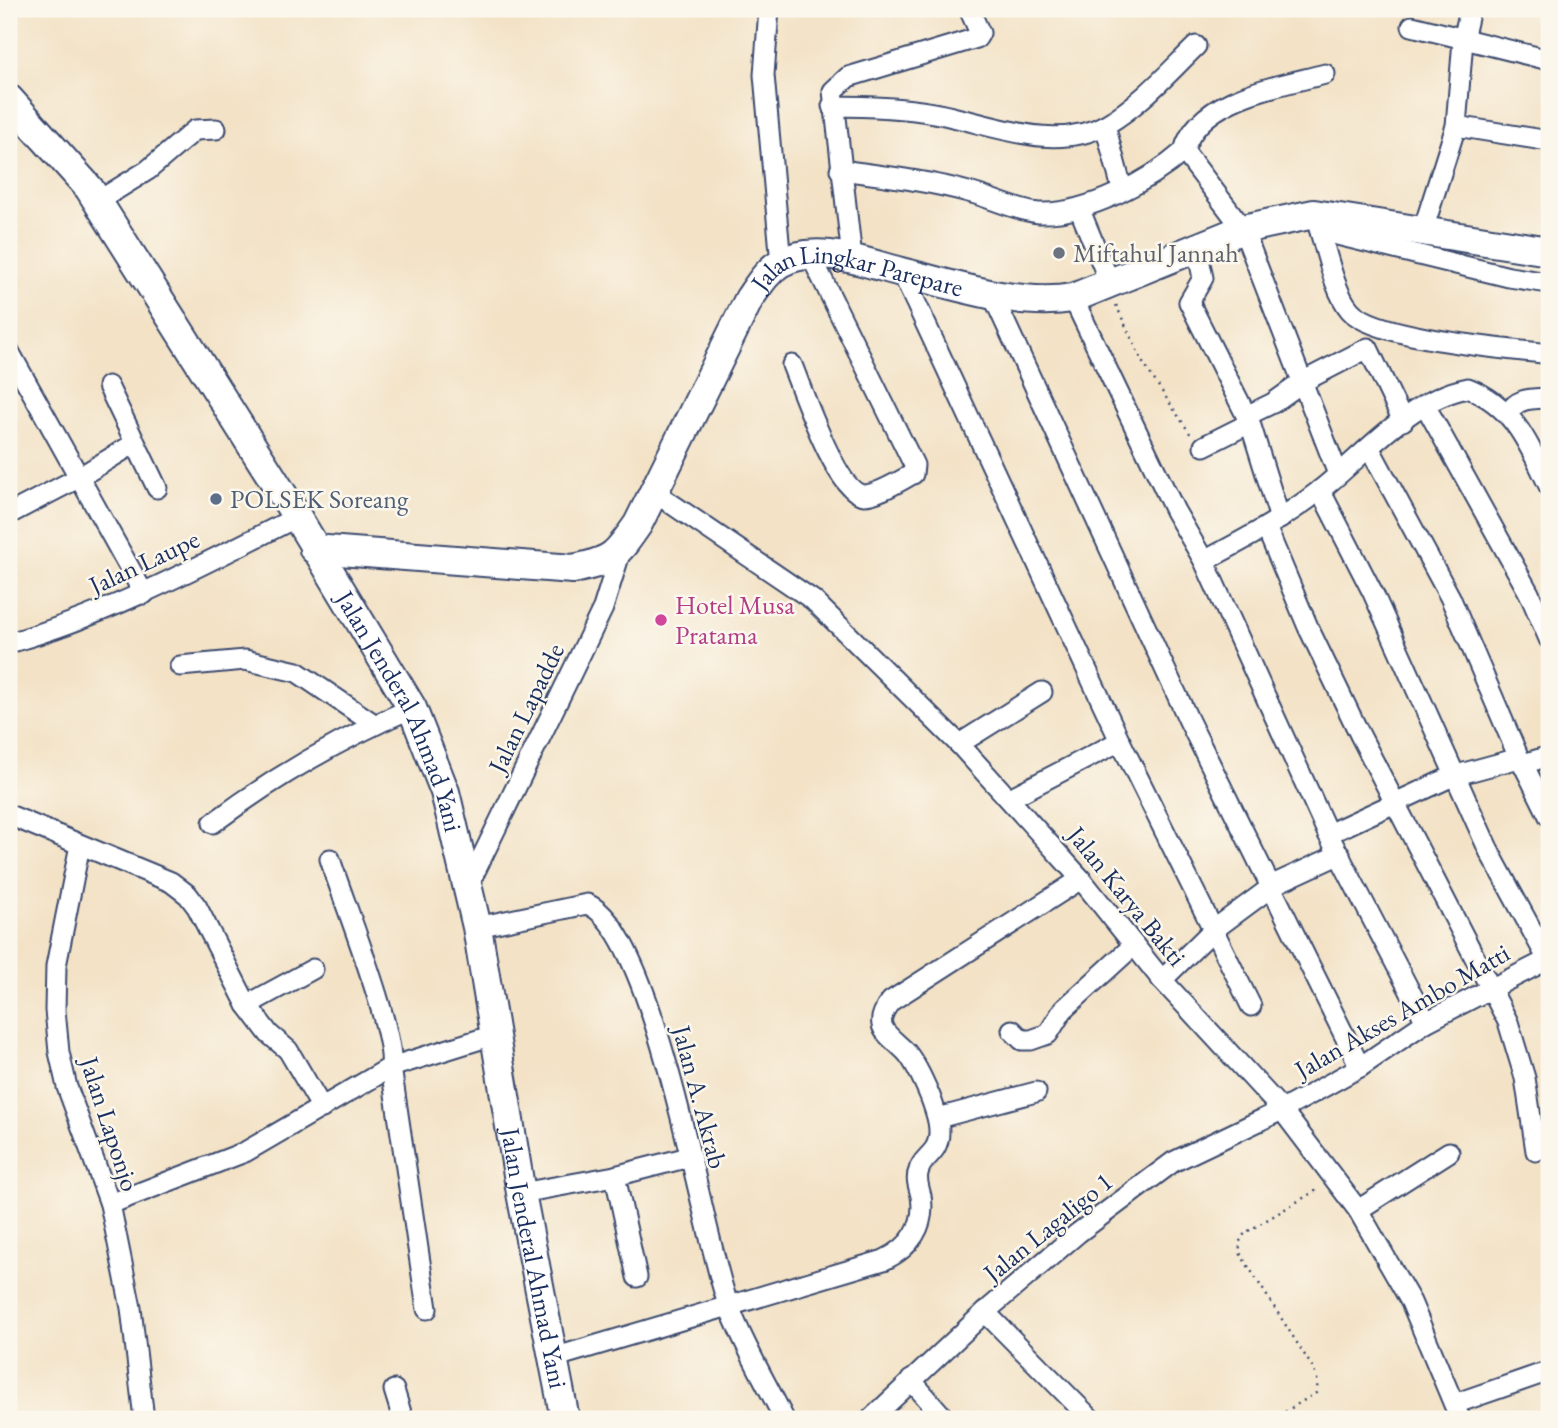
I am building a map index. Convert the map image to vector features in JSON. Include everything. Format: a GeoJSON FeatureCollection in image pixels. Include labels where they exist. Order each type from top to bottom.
{"type":"FeatureCollection","features":[{"type":"Feature","properties":{"kind":"highway","name":"Jalan Jenderal Ahmad Yani"},"geometry":{"type":"LineString","coordinates":[[9,99],[97,201],[297,517],[412,708],[445,792],[477,928],[497,1034],[521,1192],[565,1419]]}},
{"type":"Feature","properties":{"kind":"highway","name":"Jalan Lingkar Parepare"},"geometry":{"type":"LineString","coordinates":[[314,549],[573,569],[604,563],[622,547],[654,492],[749,299],[764,278],[781,263],[811,256],[852,258],[992,294],[1054,302],[1073,298],[1243,229],[1318,223],[1423,230],[1547,252]]}},
{"type":"Feature","properties":{"kind":"street"},"geometry":{"type":"LineString","coordinates":[[769,9],[764,75],[781,263]]}},
{"type":"Feature","properties":{"kind":"street"},"geometry":{"type":"LineString","coordinates":[[852,258],[832,106],[833,91],[848,77],[954,48],[977,38],[980,33],[969,9]]}},
{"type":"Feature","properties":{"kind":"street"},"geometry":{"type":"LineString","coordinates":[[1423,230],[1456,126],[1463,40],[1470,9]]}},
{"type":"Feature","properties":{"kind":"street"},"geometry":{"type":"LineString","coordinates":[[1412,26],[1549,60]]}},
{"type":"Feature","properties":{"kind":"street"},"geometry":{"type":"LineString","coordinates":[[832,106],[898,107],[1046,137],[1083,133],[1105,125],[1143,98],[1196,46]]}},
{"type":"Feature","properties":{"kind":"street"},"geometry":{"type":"LineString","coordinates":[[840,170],[911,179],[1037,213],[1079,208],[1156,174],[1184,150],[1189,139],[1202,124],[1232,100],[1325,75]]}},
{"type":"Feature","properties":{"kind":"street"},"geometry":{"type":"LineString","coordinates":[[1105,125],[1122,189]]}},
{"type":"Feature","properties":{"kind":"street"},"geometry":{"type":"LineString","coordinates":[[1456,126],[1549,141]]}},
{"type":"Feature","properties":{"kind":"street"},"geometry":{"type":"LineString","coordinates":[[97,201],[148,170],[195,130],[216,129]]}},
{"type":"Feature","properties":{"kind":"street"},"geometry":{"type":"LineString","coordinates":[[1184,150],[1243,229],[1338,474]]}},
{"type":"Feature","properties":{"kind":"street"},"geometry":{"type":"LineString","coordinates":[[1079,208],[1110,283]]}},
{"type":"Feature","properties":{"kind":"street"},"geometry":{"type":"LineString","coordinates":[[1318,223],[1509,277],[1549,283]]}},
{"type":"Feature","properties":{"kind":"street"},"geometry":{"type":"LineString","coordinates":[[1318,223],[1338,284],[1351,311],[1376,325],[1481,346],[1549,354]]}},
{"type":"Feature","properties":{"kind":"street"},"geometry":{"type":"LineString","coordinates":[[1197,249],[1203,278],[1189,302],[1248,419],[1273,523],[1308,627],[1394,803],[1516,1039],[1532,1111],[1536,1151]]}},
{"type":"Feature","properties":{"kind":"street"},"geometry":{"type":"LineString","coordinates":[[792,365],[818,431],[842,477],[855,491],[868,494],[913,474],[914,465],[811,256]]}},
{"type":"Feature","properties":{"kind":"street"},"geometry":{"type":"LineString","coordinates":[[902,273],[1120,741],[1251,1006]]}},
{"type":"Feature","properties":{"kind":"street"},"geometry":{"type":"LineString","coordinates":[[992,294],[1269,888],[1360,1067]]}},
{"type":"Feature","properties":{"kind":"street"},"geometry":{"type":"LineString","coordinates":[[1073,298],[1175,511],[1204,562],[1328,834],[1426,1022]]}},
{"type":"Feature","properties":{"kind":"street"},"geometry":{"type":"LineString","coordinates":[[1204,446],[1304,381],[1368,348],[1403,421]]}},
{"type":"Feature","properties":{"kind":"street"},"geometry":{"type":"LineString","coordinates":[[9,352],[144,594]]}},
{"type":"Feature","properties":{"kind":"street"},"geometry":{"type":"LineString","coordinates":[[108,386],[157,488]]}},
{"type":"Feature","properties":{"kind":"street"},"geometry":{"type":"LineString","coordinates":[[1204,562],[1273,523],[1320,490],[1424,405],[1454,391],[1468,388],[1482,393],[1508,414],[1532,449],[1549,486]]}},
{"type":"Feature","properties":{"kind":"street"},"geometry":{"type":"LineString","coordinates":[[1508,414],[1513,404],[1521,400],[1549,398]]}},
{"type":"Feature","properties":{"kind":"street"},"geometry":{"type":"LineString","coordinates":[[1424,405],[1529,593],[1549,639]]}},
{"type":"Feature","properties":{"kind":"street"},"geometry":{"type":"LineString","coordinates":[[9,514],[78,478],[135,443]]}},
{"type":"Feature","properties":{"kind":"street"},"geometry":{"type":"LineString","coordinates":[[1370,449],[1450,597],[1521,761],[1549,816]]}},
{"type":"Feature","properties":{"kind":"street"},"geometry":{"type":"LineString","coordinates":[[1320,490],[1373,593],[1453,776],[1549,959]]}},
{"type":"Feature","properties":{"kind":"street","name":"Jalan Karya Bakti"},"geometry":{"type":"LineString","coordinates":[[654,492],[813,600],[1010,797],[1081,879],[1162,980],[1282,1110],[1335,1178],[1358,1210],[1411,1302],[1457,1411]]}},
{"type":"Feature","properties":{"kind":"street","name":"Jalan Laupe"},"geometry":{"type":"LineString","coordinates":[[9,643],[65,627],[144,594],[297,517]]}},
{"type":"Feature","properties":{"kind":"street","name":"Jalan Lapadde"},"geometry":{"type":"LineString","coordinates":[[467,888],[597,620],[622,547]]}},
{"type":"Feature","properties":{"kind":"street"},"geometry":{"type":"LineString","coordinates":[[180,666],[245,660],[297,673],[374,724]]}},
{"type":"Feature","properties":{"kind":"street"},"geometry":{"type":"LineString","coordinates":[[959,744],[1042,692]]}},
{"type":"Feature","properties":{"kind":"street"},"geometry":{"type":"LineString","coordinates":[[214,823],[285,772],[374,724],[412,708]]}},
{"type":"Feature","properties":{"kind":"street"},"geometry":{"type":"LineString","coordinates":[[1010,797],[1120,741]]}},
{"type":"Feature","properties":{"kind":"street"},"geometry":{"type":"LineString","coordinates":[[1328,834],[1453,776],[1549,756]]}},
{"type":"Feature","properties":{"kind":"street"},"geometry":{"type":"LineString","coordinates":[[9,815],[171,882],[188,895],[197,907],[247,1005],[269,1034],[288,1050],[323,1108]]}},
{"type":"Feature","properties":{"kind":"street","name":"Jalan Laponjo"},"geometry":{"type":"LineString","coordinates":[[80,845],[56,967],[55,1010],[59,1052],[67,1087],[110,1204],[131,1308],[144,1419]]}},
{"type":"Feature","properties":{"kind":"street"},"geometry":{"type":"LineString","coordinates":[[1162,980],[1212,931],[1269,888],[1340,854]]}},
{"type":"Feature","properties":{"kind":"street"},"geometry":{"type":"LineString","coordinates":[[330,859],[383,1017],[392,1057],[391,1067],[427,1309]]}},
{"type":"Feature","properties":{"kind":"street"},"geometry":{"type":"LineString","coordinates":[[553,1359],[884,1259],[902,1251],[914,1235],[923,1214],[917,1178],[919,1167],[935,1148],[939,1136],[938,1118],[917,1070],[907,1054],[886,1033],[880,1021],[884,1010],[891,1001],[1081,879]]}},
{"type":"Feature","properties":{"kind":"street","name":"Jalan A. Akrab"},"geometry":{"type":"LineString","coordinates":[[477,928],[587,904],[603,914],[631,960],[666,1060],[728,1305],[784,1419]]}},
{"type":"Feature","properties":{"kind":"street"},"geometry":{"type":"LineString","coordinates":[[1013,1030],[1022,1040],[1048,1034],[1063,1010],[1134,945]]}},
{"type":"Feature","properties":{"kind":"street","name":"Jalan Akses Ambo Matti"},"geometry":{"type":"LineString","coordinates":[[1282,1110],[1360,1067],[1426,1022],[1549,959]]}},
{"type":"Feature","properties":{"kind":"street"},"geometry":{"type":"LineString","coordinates":[[247,1005],[313,969]]}},
{"type":"Feature","properties":{"kind":"street"},"geometry":{"type":"LineString","coordinates":[[110,1204],[245,1152],[391,1067],[497,1034]]}},
{"type":"Feature","properties":{"kind":"street"},"geometry":{"type":"LineString","coordinates":[[938,1118],[1036,1092]]}},
{"type":"Feature","properties":{"kind":"street","name":"Jalan Lagaligo 1"},"geometry":{"type":"LineString","coordinates":[[871,1419],[985,1312],[1078,1233],[1172,1162],[1282,1110]]}},
{"type":"Feature","properties":{"kind":"street"},"geometry":{"type":"LineString","coordinates":[[1358,1210],[1450,1152]]}},
{"type":"Feature","properties":{"kind":"street"},"geometry":{"type":"LineString","coordinates":[[521,1192],[615,1176],[689,1157]]}},
{"type":"Feature","properties":{"kind":"street"},"geometry":{"type":"LineString","coordinates":[[615,1176],[637,1277]]}},
{"type":"Feature","properties":{"kind":"street"},"geometry":{"type":"LineString","coordinates":[[985,1312],[1091,1419]]}},
{"type":"Feature","properties":{"kind":"street"},"geometry":{"type":"LineString","coordinates":[[1457,1411],[1549,1371]]}},
{"type":"Feature","properties":{"kind":"street"},"geometry":{"type":"LineString","coordinates":[[911,1380],[945,1419]]}},
{"type":"Feature","properties":{"kind":"street"},"geometry":{"type":"LineString","coordinates":[[394,1390],[403,1419]]}},
{"type":"Feature","properties":{"kind":"path"},"geometry":{"type":"LineString","coordinates":[[1110,283],[1112,294],[1143,363],[1185,430],[1204,446]]}},
{"type":"Feature","properties":{"kind":"path"},"geometry":{"type":"LineString","coordinates":[[1273,1419],[1316,1393],[1318,1382],[1313,1368],[1241,1255],[1239,1243],[1245,1233],[1335,1178]]}},
{"type":"Feature","properties":{"kind":"place","name":"Miftahul Jannah"},"geometry":{"type":"Point","coordinates":[1059,253]}},
{"type":"Feature","properties":{"kind":"place","name":"POLSEK Soreang"},"geometry":{"type":"Point","coordinates":[216,499]}},
{"type":"Feature","properties":{"kind":"place","name":"Hotel Musa Pratama"},"geometry":{"type":"Point","coordinates":[661,620]}}]}
